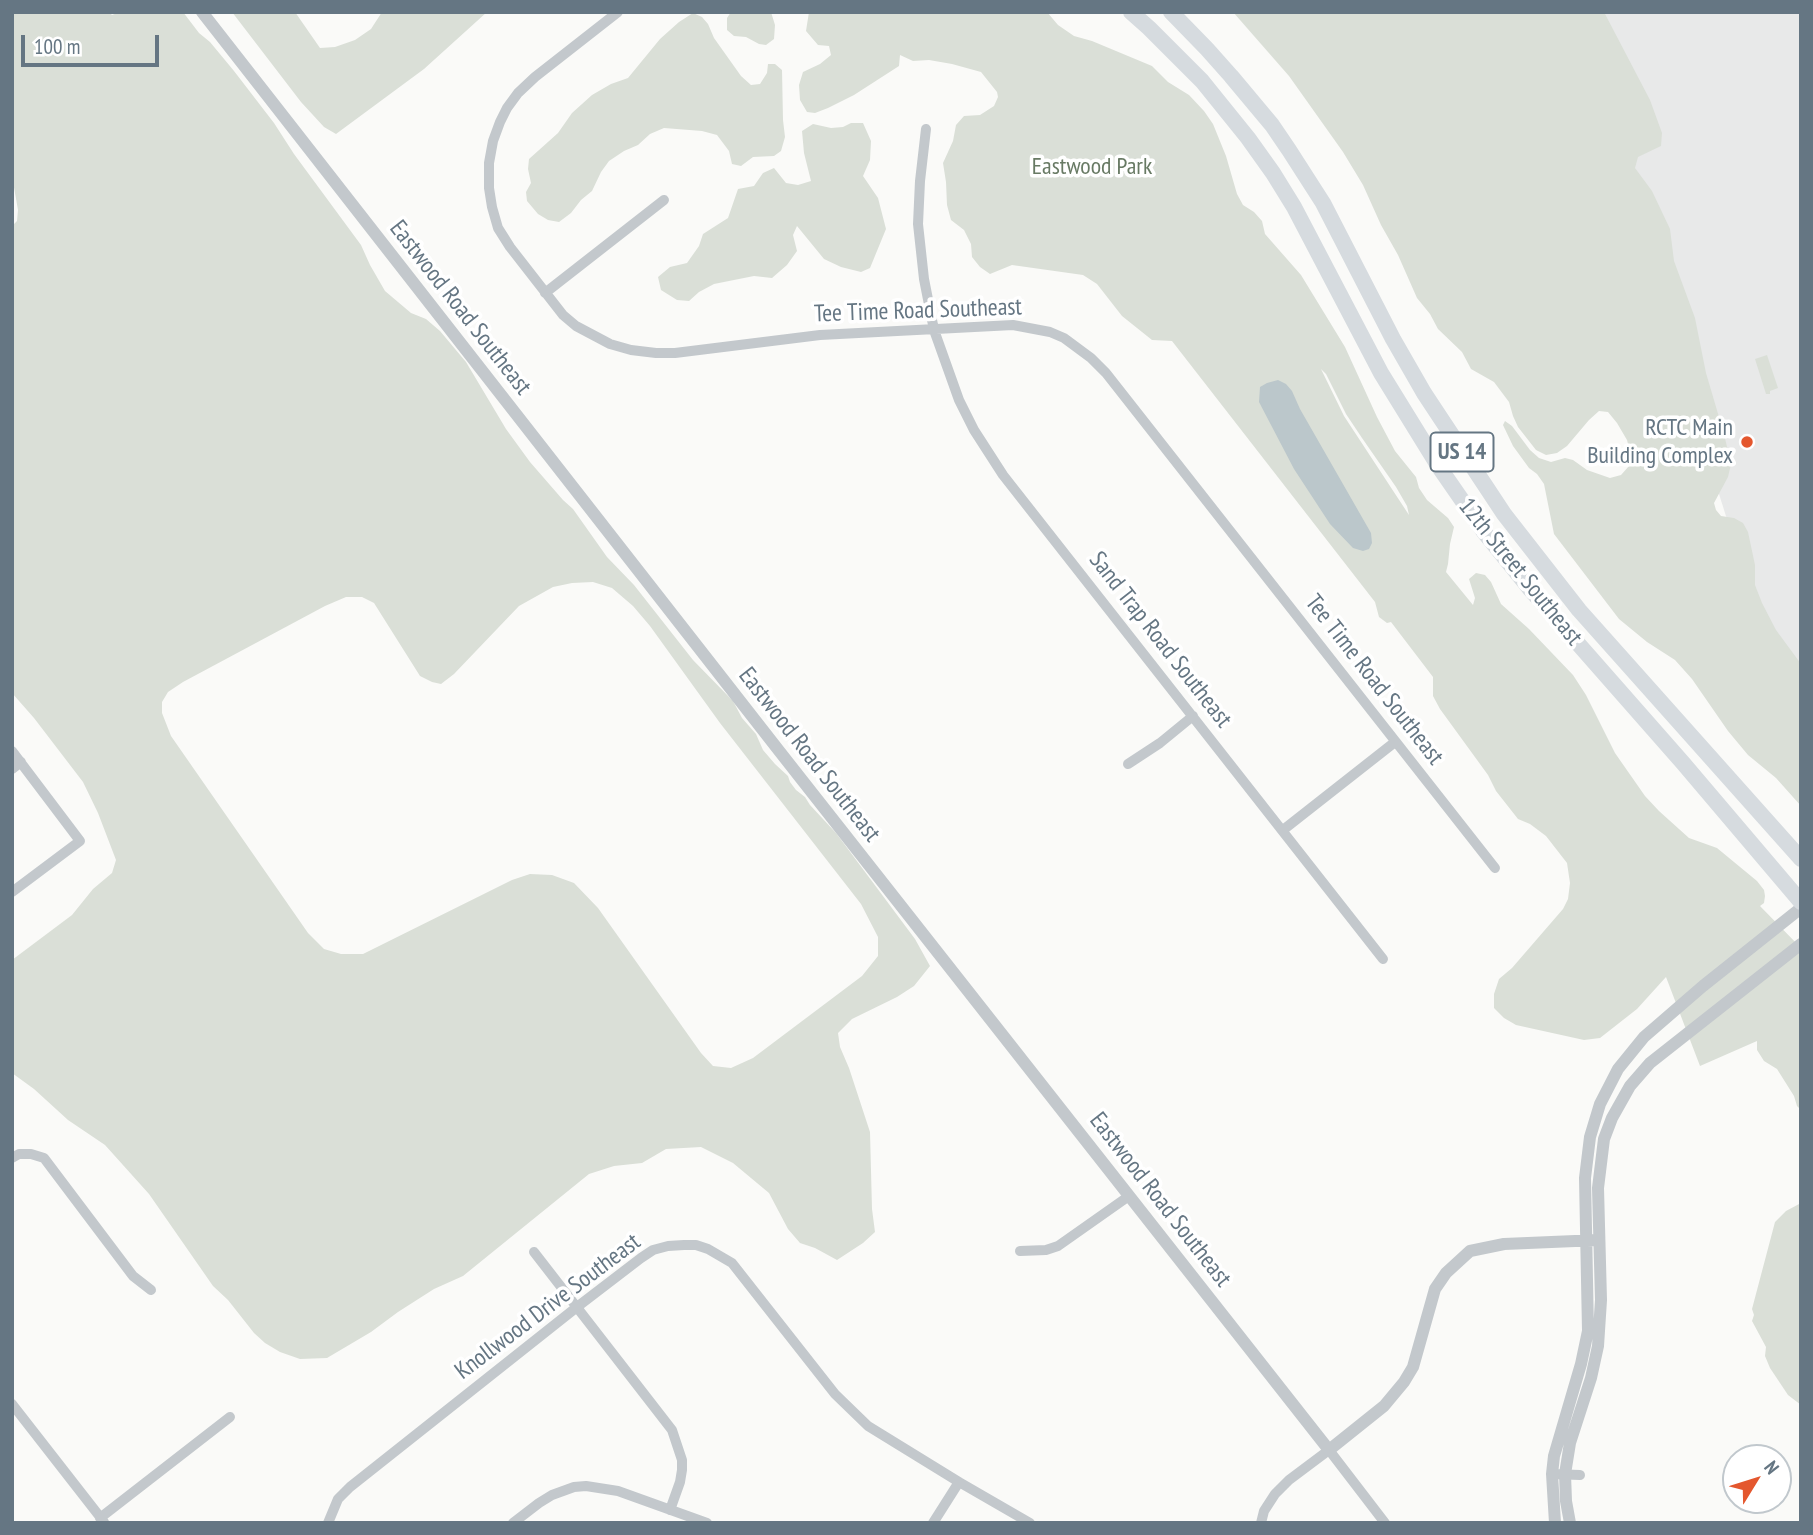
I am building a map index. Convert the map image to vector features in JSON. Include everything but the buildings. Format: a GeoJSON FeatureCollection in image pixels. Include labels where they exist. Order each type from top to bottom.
{"type":"FeatureCollection","features":[{"type":"Feature","properties":{"kind":"main road","name":"12th Street Southeast"},"geometry":{"type":"LineString","coordinates":[[1130,12],[1202,81],[1273,173],[1294,207],[1381,373],[1483,532],[1801,902]]}},
{"type":"Feature","properties":{"kind":"main road","name":"12th Street Southeast"},"geometry":{"type":"LineString","coordinates":[[1171,12],[1231,76],[1289,150],[1323,203],[1424,393],[1504,514],[1579,610],[1801,859]]}},
{"type":"Feature","properties":{"kind":"street","name":"Eastwood Road Southeast"},"geometry":{"type":"LineString","coordinates":[[202,12],[1385,1523]]}},
{"type":"Feature","properties":{"kind":"street","name":"Tee Time Road Southeast"},"geometry":{"type":"LineString","coordinates":[[618,12],[518,93],[507,108],[493,141],[489,163],[489,188],[498,228],[564,315],[576,326],[610,344],[656,353],[675,353],[807,336],[1013,326],[1032,328],[1064,338],[1106,373],[1494,868]]}},
{"type":"Feature","properties":{"kind":"street","name":"Sand Trap Road Southeast"},"geometry":{"type":"LineString","coordinates":[[926,129],[918,224],[924,279],[934,330],[959,400],[974,430],[1003,475],[1383,959]]}},
{"type":"Feature","properties":{"kind":"street"},"geometry":{"type":"LineString","coordinates":[[545,293],[664,200]]}},
{"type":"Feature","properties":{"kind":"street"},"geometry":{"type":"LineString","coordinates":[[1128,764],[1194,716]]}},
{"type":"Feature","properties":{"kind":"street"},"geometry":{"type":"LineString","coordinates":[[1283,830],[1395,742]]}},
{"type":"Feature","properties":{"kind":"street"},"geometry":{"type":"LineString","coordinates":[[12,751],[17,766],[80,841],[12,892]]}},
{"type":"Feature","properties":{"kind":"street"},"geometry":{"type":"LineString","coordinates":[[1555,1523],[1558,1474],[1591,1378],[1598,1346],[1601,1300],[1585,1178],[1590,1137],[1600,1104],[1618,1069],[1644,1037],[1801,908]]}},
{"type":"Feature","properties":{"kind":"street"},"geometry":{"type":"LineString","coordinates":[[1593,1240],[1604,1139],[1630,1086],[1650,1063],[1801,944]]}},
{"type":"Feature","properties":{"kind":"street"},"geometry":{"type":"LineString","coordinates":[[12,1158],[19,1154],[31,1154],[44,1158],[133,1276],[151,1290]]}},
{"type":"Feature","properties":{"kind":"street"},"geometry":{"type":"LineString","coordinates":[[1020,1251],[1031,1252],[1058,1246],[1129,1196]]}},
{"type":"Feature","properties":{"kind":"street"},"geometry":{"type":"LineString","coordinates":[[1261,1523],[1264,1511],[1275,1494],[1289,1480],[1378,1411],[1404,1382],[1413,1367],[1435,1289],[1446,1273],[1470,1251],[1504,1244],[1593,1240]]}},
{"type":"Feature","properties":{"kind":"street","name":"Knollwood Drive Southeast"},"geometry":{"type":"LineString","coordinates":[[328,1523],[338,1499],[350,1487],[577,1307],[653,1250],[684,1245],[708,1249],[721,1254],[732,1263],[826,1383],[849,1410],[868,1426],[1030,1523]]}},
{"type":"Feature","properties":{"kind":"street"},"geometry":{"type":"LineString","coordinates":[[534,1252],[672,1430],[679,1445],[682,1470],[670,1510]]}},
{"type":"Feature","properties":{"kind":"street"},"geometry":{"type":"LineString","coordinates":[[12,1404],[102,1520],[230,1417]]}},
{"type":"Feature","properties":{"kind":"street"},"geometry":{"type":"LineString","coordinates":[[1558,1474],[1580,1475]]}},
{"type":"Feature","properties":{"kind":"street"},"geometry":{"type":"LineString","coordinates":[[1558,1474],[1570,1523]]}},
{"type":"Feature","properties":{"kind":"street"},"geometry":{"type":"LineString","coordinates":[[933,1523],[959,1482]]}},
{"type":"Feature","properties":{"kind":"street"},"geometry":{"type":"LineString","coordinates":[[513,1523],[552,1495],[574,1487],[586,1486],[618,1491],[707,1523]]}},
{"type":"Feature","properties":{"kind":"shaded area"},"geometry":{"type":"Polygon","coordinates":[[[1567,12],[1801,12],[1801,676],[1760,624],[1567,12]]]}},
{"type":"Feature","properties":{"kind":"shaded area"},"geometry":{"type":"Polygon","coordinates":[[[1278,380],[1292,391],[1371,533],[1372,543],[1369,549],[1363,551],[1353,548],[1330,524],[1294,469],[1259,402],[1260,387],[1278,380]]]}},
{"type":"Feature","properties":{"kind":"green space"},"geometry":{"type":"Polygon","coordinates":[[[12,12],[109,12],[112,15],[120,12],[183,12],[234,71],[361,245],[385,291],[411,313],[426,319],[440,331],[466,362],[506,429],[530,462],[573,509],[607,557],[634,585],[693,660],[733,701],[742,718],[756,734],[763,750],[836,833],[915,939],[930,966],[914,986],[852,1019],[838,1033],[840,1047],[870,1132],[875,1232],[863,1243],[837,1260],[800,1243],[788,1229],[769,1193],[733,1163],[701,1147],[666,1149],[642,1163],[614,1166],[589,1174],[463,1276],[434,1289],[327,1358],[300,1359],[280,1352],[254,1333],[228,1300],[213,1286],[149,1194],[105,1145],[68,1120],[12,1073],[12,960],[72,915],[93,889],[112,873],[116,860],[83,782],[12,693],[12,226],[17,221],[18,210],[12,176],[12,12]],[[593,582],[572,583],[553,587],[519,606],[454,674],[441,684],[420,676],[374,603],[362,597],[346,597],[183,682],[168,692],[162,702],[162,713],[171,736],[308,933],[324,949],[341,954],[363,954],[512,880],[530,874],[552,875],[574,883],[598,908],[713,1066],[731,1068],[753,1058],[862,976],[878,956],[878,937],[861,904],[720,723],[650,626],[633,606],[612,588],[593,582]]]}},
{"type":"Feature","properties":{"kind":"green space"},"geometry":{"type":"Polygon","coordinates":[[[232,12],[295,12],[320,48],[335,47],[355,40],[371,29],[382,12],[487,12],[424,69],[336,134],[324,127],[301,102],[232,12]]]}},
{"type":"Feature","properties":{"kind":"green space"},"geometry":{"type":"Polygon","coordinates":[[[731,12],[771,12],[775,25],[774,39],[766,45],[746,37],[734,36],[727,30],[727,18],[731,12]]]}},
{"type":"Feature","properties":{"kind":"green space","name":"Eastwood Park"},"geometry":{"type":"Polygon","coordinates":[[[809,12],[1047,12],[1058,25],[1074,36],[1152,66],[1168,82],[1189,95],[1204,111],[1213,124],[1243,205],[1262,221],[1265,234],[1301,275],[1345,347],[1395,451],[1416,477],[1427,500],[1448,518],[1454,527],[1446,572],[1473,605],[1475,598],[1469,579],[1476,573],[1485,575],[1501,604],[1573,675],[1615,753],[1645,796],[1689,838],[1717,848],[1757,881],[1765,896],[1764,903],[1760,906],[1801,948],[1801,1110],[1777,1069],[1764,1061],[1757,1050],[1757,1041],[1700,1066],[1666,977],[1637,1009],[1600,1038],[1584,1040],[1516,1025],[1494,1008],[1494,994],[1499,979],[1512,968],[1563,909],[1568,899],[1570,883],[1567,863],[1546,836],[1518,819],[1496,791],[1488,775],[1440,709],[1433,696],[1433,677],[1391,622],[1387,623],[1379,617],[1375,602],[1172,341],[1152,340],[1122,316],[1097,284],[1083,275],[1012,265],[990,274],[972,257],[971,244],[964,230],[951,220],[943,163],[953,141],[956,125],[964,116],[980,115],[994,106],[998,97],[981,72],[929,60],[913,61],[900,55],[899,66],[854,95],[815,113],[807,112],[800,100],[799,85],[803,72],[831,55],[829,46],[818,45],[806,31],[809,12]],[[1321,369],[1344,416],[1409,515],[1396,487],[1346,414],[1321,369]]]}},
{"type":"Feature","properties":{"kind":"green space"},"geometry":{"type":"Polygon","coordinates":[[[1233,12],[1604,12],[1650,100],[1662,133],[1661,146],[1638,157],[1635,168],[1652,191],[1670,229],[1674,261],[1695,318],[1706,373],[1724,434],[1731,464],[1728,477],[1714,503],[1716,510],[1721,516],[1743,523],[1748,532],[1755,565],[1755,585],[1762,603],[1776,630],[1801,664],[1801,806],[1776,778],[1748,755],[1675,660],[1619,619],[1554,534],[1544,484],[1513,446],[1503,425],[1505,421],[1512,426],[1539,458],[1551,462],[1565,458],[1573,460],[1587,470],[1610,478],[1621,475],[1629,466],[1631,456],[1627,440],[1617,423],[1608,412],[1599,411],[1567,446],[1557,453],[1546,455],[1536,450],[1518,427],[1509,402],[1494,382],[1471,369],[1462,352],[1438,329],[1417,298],[1363,185],[1343,152],[1289,76],[1233,12]]]}},
{"type":"Feature","properties":{"kind":"green space"},"geometry":{"type":"Polygon","coordinates":[[[693,13],[708,24],[714,38],[741,76],[751,85],[760,84],[767,73],[768,64],[775,64],[782,70],[785,137],[781,151],[774,156],[753,157],[741,166],[732,164],[729,151],[717,135],[664,128],[609,161],[592,191],[559,222],[538,214],[527,201],[526,192],[531,183],[529,159],[558,133],[572,113],[592,95],[628,78],[660,39],[693,13]]]}},
{"type":"Feature","properties":{"kind":"green space"},"geometry":{"type":"Polygon","coordinates":[[[863,123],[871,141],[870,160],[863,176],[878,198],[886,229],[870,268],[861,272],[824,259],[797,226],[793,235],[797,251],[787,265],[772,278],[754,276],[714,284],[689,301],[677,300],[661,290],[658,277],[670,267],[687,263],[699,246],[703,234],[728,218],[738,189],[754,186],[763,173],[774,168],[786,183],[798,185],[811,181],[802,131],[813,124],[831,128],[863,123]]]}},
{"type":"Feature","properties":{"kind":"green space"},"geometry":{"type":"Polygon","coordinates":[[[1767,355],[1778,388],[1770,391],[1770,394],[1766,394],[1755,359],[1767,355]]]}},
{"type":"Feature","properties":{"kind":"green space"},"geometry":{"type":"Polygon","coordinates":[[[1801,1203],[1801,1405],[1788,1395],[1770,1368],[1765,1356],[1766,1347],[1752,1321],[1752,1309],[1775,1222],[1786,1211],[1801,1203]]]}},
{"type":"Feature","properties":{"kind":"place","name":"RCTC Main Building Complex"},"geometry":{"type":"Point","coordinates":[1747,442]}}]}
